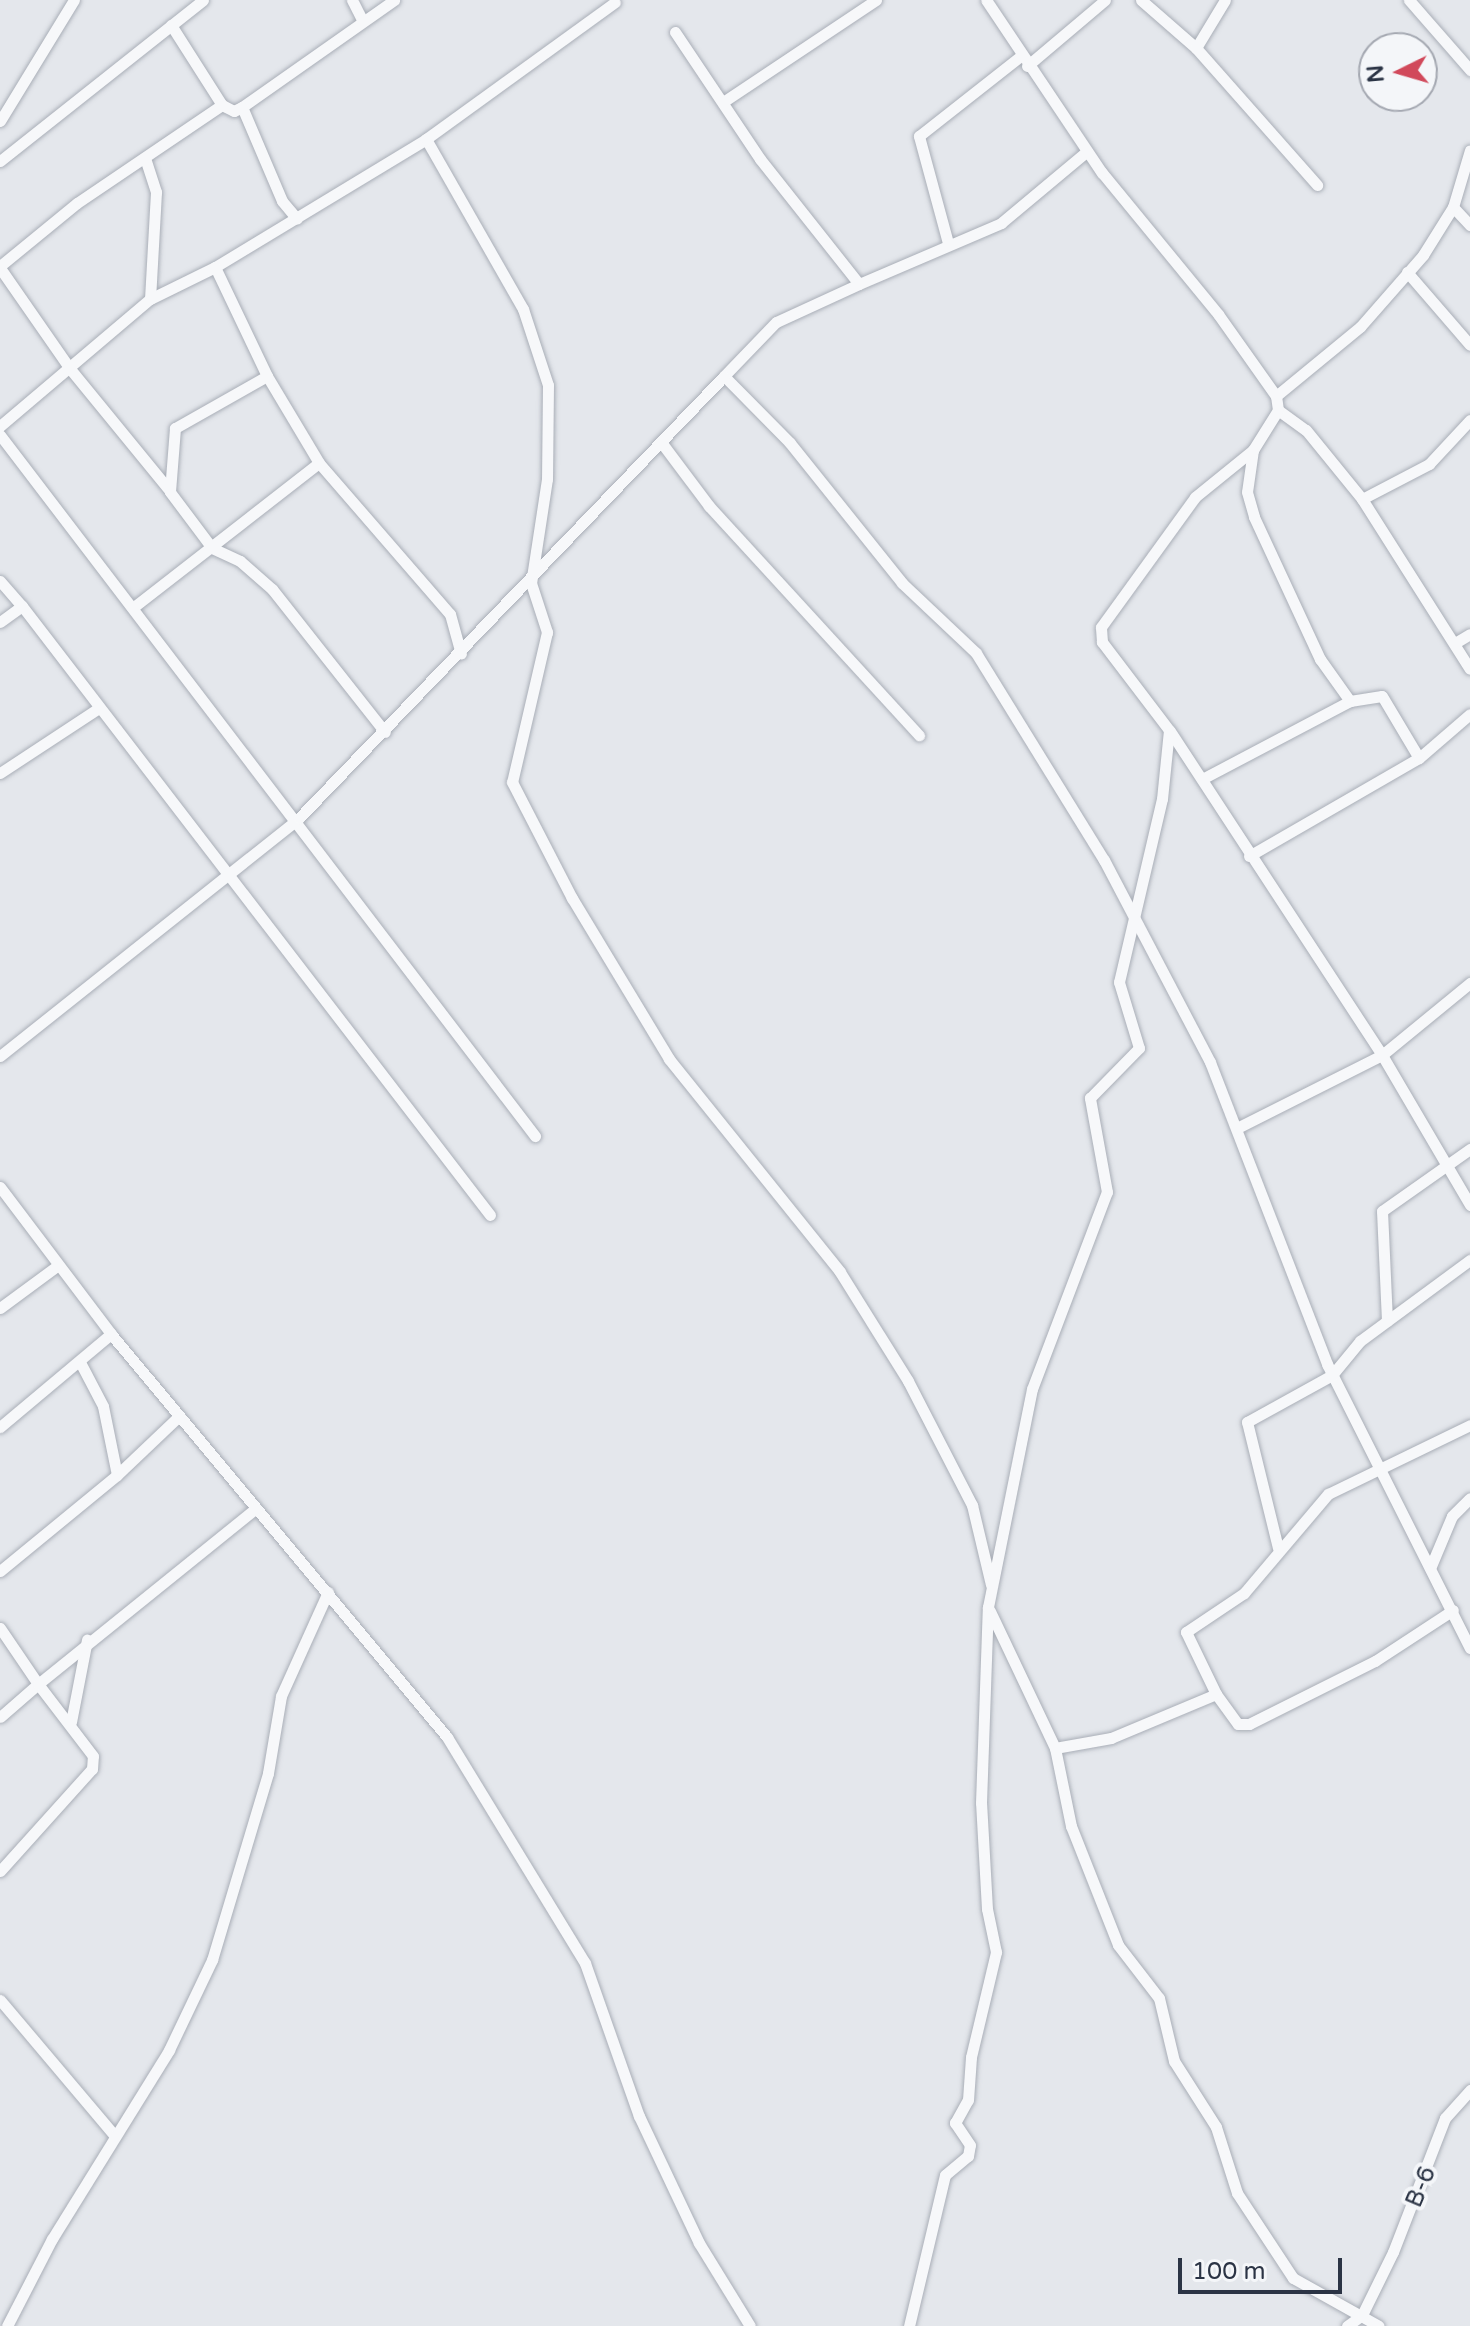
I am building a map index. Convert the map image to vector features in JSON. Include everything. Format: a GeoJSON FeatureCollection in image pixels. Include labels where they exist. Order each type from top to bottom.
{"type":"FeatureCollection","features":[{"type":"Feature","properties":{"kind":"street"},"geometry":{"type":"LineString","coordinates":[[0,121],[74,0]]}},
{"type":"Feature","properties":{"kind":"street"},"geometry":{"type":"LineString","coordinates":[[0,161],[203,0]]}},
{"type":"Feature","properties":{"kind":"street"},"geometry":{"type":"LineString","coordinates":[[352,0],[362,20]]}},
{"type":"Feature","properties":{"kind":"street"},"geometry":{"type":"LineString","coordinates":[[171,25],[222,105],[234,111],[394,0]]}},
{"type":"Feature","properties":{"kind":"street"},"geometry":{"type":"LineString","coordinates":[[723,102],[876,0]]}},
{"type":"Feature","properties":{"kind":"street"},"geometry":{"type":"LineString","coordinates":[[986,0],[1087,151],[1276,396],[1278,410],[1253,450],[1195,497],[1101,627],[1102,642],[1202,779],[1249,856],[1382,1055],[1448,1161],[1470,1205]]}},
{"type":"Feature","properties":{"kind":"street"},"geometry":{"type":"LineString","coordinates":[[948,243],[919,136],[1105,0]]}},
{"type":"Feature","properties":{"kind":"street"},"geometry":{"type":"LineString","coordinates":[[1141,0],[1196,48],[1317,185]]}},
{"type":"Feature","properties":{"kind":"street"},"geometry":{"type":"LineString","coordinates":[[1196,48],[1225,0]]}},
{"type":"Feature","properties":{"kind":"street"},"geometry":{"type":"LineString","coordinates":[[1409,0],[1470,70]]}},
{"type":"Feature","properties":{"kind":"street"},"geometry":{"type":"LineString","coordinates":[[0,426],[71,370],[150,299],[215,267],[426,139],[615,2]]}},
{"type":"Feature","properties":{"kind":"street"},"geometry":{"type":"LineString","coordinates":[[675,32],[723,102],[859,284]]}},
{"type":"Feature","properties":{"kind":"street"},"geometry":{"type":"LineString","coordinates":[[222,105],[145,158],[0,267],[71,370],[170,491],[212,548],[240,561],[272,589],[385,732]]}},
{"type":"Feature","properties":{"kind":"street"},"geometry":{"type":"LineString","coordinates":[[242,107],[282,201],[297,219]]}},
{"type":"Feature","properties":{"kind":"street"},"geometry":{"type":"LineString","coordinates":[[426,139],[523,309],[548,385],[547,479],[531,583],[547,632],[512,782],[572,898],[669,1059],[840,1272],[908,1381],[972,1505],[992,1592]]}},
{"type":"Feature","properties":{"kind":"street"},"geometry":{"type":"LineString","coordinates":[[1276,396],[1360,327],[1407,272],[1453,207],[1470,150]]}},
{"type":"Feature","properties":{"kind":"street"},"geometry":{"type":"LineString","coordinates":[[0,1056],[230,877],[299,818],[531,583],[776,322],[948,243],[1001,223],[1087,151]]}},
{"type":"Feature","properties":{"kind":"street"},"geometry":{"type":"LineString","coordinates":[[145,158],[156,192],[150,299]]}},
{"type":"Feature","properties":{"kind":"street"},"geometry":{"type":"LineString","coordinates":[[1453,207],[1470,225]]}},
{"type":"Feature","properties":{"kind":"street"},"geometry":{"type":"LineString","coordinates":[[215,267],[267,376],[319,463],[450,614],[461,654]]}},
{"type":"Feature","properties":{"kind":"street"},"geometry":{"type":"LineString","coordinates":[[1407,272],[1470,345]]}},
{"type":"Feature","properties":{"kind":"street"},"geometry":{"type":"LineString","coordinates":[[170,491],[175,428],[267,376]]}},
{"type":"Feature","properties":{"kind":"street"},"geometry":{"type":"LineString","coordinates":[[724,376],[790,443],[902,583],[976,653],[1132,909],[1237,1128],[1262,1209],[1332,1375],[1470,1648]]}},
{"type":"Feature","properties":{"kind":"street"},"geometry":{"type":"LineString","coordinates":[[1278,410],[1306,430],[1362,499],[1470,669]]}},
{"type":"Feature","properties":{"kind":"street"},"geometry":{"type":"LineString","coordinates":[[1362,499],[1429,464],[1470,420]]}},
{"type":"Feature","properties":{"kind":"street"},"geometry":{"type":"LineString","coordinates":[[0,435],[299,818],[535,1136]]}},
{"type":"Feature","properties":{"kind":"street"},"geometry":{"type":"LineString","coordinates":[[661,442],[709,506],[919,735]]}},
{"type":"Feature","properties":{"kind":"street"},"geometry":{"type":"LineString","coordinates":[[1253,450],[1247,492],[1254,517],[1279,560],[1309,637],[1350,701]]}},
{"type":"Feature","properties":{"kind":"street"},"geometry":{"type":"LineString","coordinates":[[135,606],[319,463]]}},
{"type":"Feature","properties":{"kind":"street"},"geometry":{"type":"LineString","coordinates":[[0,581],[490,1215]]}},
{"type":"Feature","properties":{"kind":"street"},"geometry":{"type":"LineString","coordinates":[[0,622],[22,606]]}},
{"type":"Feature","properties":{"kind":"street"},"geometry":{"type":"LineString","coordinates":[[1455,643],[1470,634]]}},
{"type":"Feature","properties":{"kind":"street"},"geometry":{"type":"LineString","coordinates":[[1202,779],[1350,701],[1382,696],[1419,758]]}},
{"type":"Feature","properties":{"kind":"street"},"geometry":{"type":"LineString","coordinates":[[0,773],[99,708]]}},
{"type":"Feature","properties":{"kind":"street"},"geometry":{"type":"LineString","coordinates":[[1249,856],[1419,758],[1470,714]]}},
{"type":"Feature","properties":{"kind":"street"},"geometry":{"type":"LineString","coordinates":[[909,2326],[945,2175],[968,2156],[970,2145],[955,2123],[968,2100],[971,2057],[996,1952],[987,1909],[981,1803],[988,1607],[1032,1389],[1107,1192],[1090,1098],[1139,1048],[1119,982],[1132,909],[1162,799],[1169,730]]}},
{"type":"Feature","properties":{"kind":"street"},"geometry":{"type":"LineString","coordinates":[[1237,1128],[1382,1055],[1470,983]]}},
{"type":"Feature","properties":{"kind":"street"},"geometry":{"type":"LineString","coordinates":[[1387,1321],[1382,1211],[1448,1161],[1470,1149]]}},
{"type":"Feature","properties":{"kind":"street"},"geometry":{"type":"LineString","coordinates":[[0,1187],[111,1334],[447,1737],[585,1963],[639,2116],[699,2243],[750,2326]]}},
{"type":"Feature","properties":{"kind":"street"},"geometry":{"type":"LineString","coordinates":[[1278,1548],[1245,1426],[1332,1375],[1387,1321],[1470,1260]]}},
{"type":"Feature","properties":{"kind":"street"},"geometry":{"type":"LineString","coordinates":[[0,1308],[57,1266]]}},
{"type":"Feature","properties":{"kind":"street"},"geometry":{"type":"LineString","coordinates":[[0,1427],[111,1334]]}},
{"type":"Feature","properties":{"kind":"street"},"geometry":{"type":"LineString","coordinates":[[80,1362],[103,1406],[117,1475]]}},
{"type":"Feature","properties":{"kind":"street"},"geometry":{"type":"LineString","coordinates":[[0,1571],[117,1475],[179,1416]]}},
{"type":"Feature","properties":{"kind":"street"},"geometry":{"type":"LineString","coordinates":[[1453,1610],[1375,1661],[1249,1724],[1238,1724],[1216,1694],[1186,1632],[1244,1593],[1278,1548],[1328,1494],[1376,1467],[1470,1425]]}},
{"type":"Feature","properties":{"kind":"street"},"geometry":{"type":"LineString","coordinates":[[1431,1566],[1452,1516],[1470,1498]]}},
{"type":"Feature","properties":{"kind":"street"},"geometry":{"type":"LineString","coordinates":[[0,1717],[87,1640],[256,1508]]}},
{"type":"Feature","properties":{"kind":"street"},"geometry":{"type":"LineString","coordinates":[[7,2326],[115,2136],[169,2050],[212,1960],[268,1773],[281,1696],[328,1592]]}},
{"type":"Feature","properties":{"kind":"street"},"geometry":{"type":"LineString","coordinates":[[988,1607],[1055,1748],[1071,1826],[1118,1945],[1159,1998],[1174,2061],[1216,2127],[1237,2193],[1293,2278],[1379,2326]]}},
{"type":"Feature","properties":{"kind":"street"},"geometry":{"type":"LineString","coordinates":[[0,1628],[93,1756],[92,1769],[0,1871]]}},
{"type":"Feature","properties":{"kind":"street"},"geometry":{"type":"LineString","coordinates":[[71,1722],[87,1640]]}},
{"type":"Feature","properties":{"kind":"street"},"geometry":{"type":"LineString","coordinates":[[1055,1748],[1111,1738],[1216,1694]]}},
{"type":"Feature","properties":{"kind":"street"},"geometry":{"type":"LineString","coordinates":[[0,2000],[115,2136]]}},
{"type":"Feature","properties":{"kind":"street","name":"B-6"},"geometry":{"type":"LineString","coordinates":[[1347,2326],[1365,2320],[1433,2162],[1445,2118],[1470,2090]]}}]}
